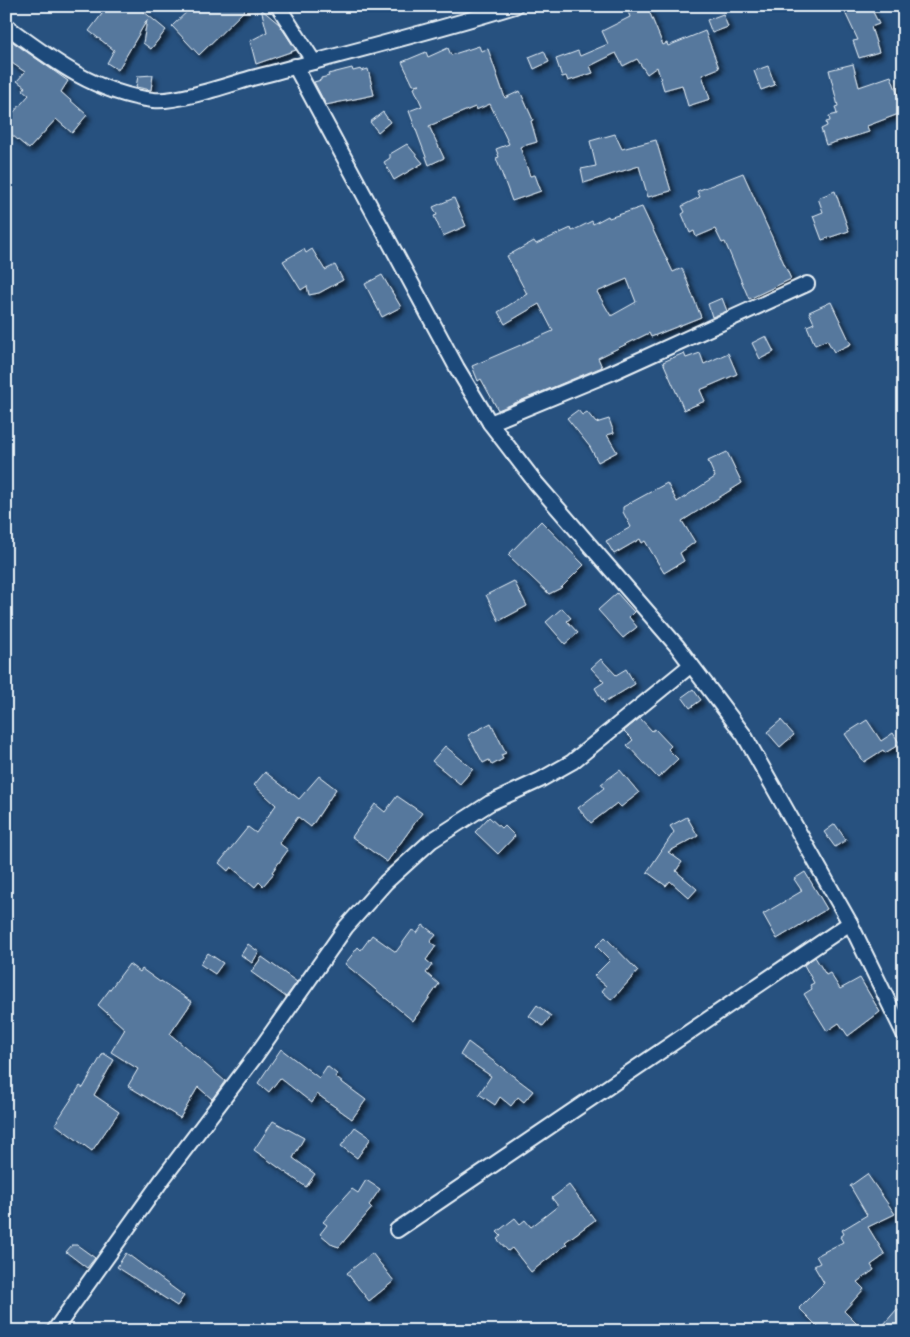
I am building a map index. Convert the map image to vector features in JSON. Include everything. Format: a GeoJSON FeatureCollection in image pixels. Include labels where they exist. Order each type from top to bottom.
{"type":"FeatureCollection","features":[{"type":"Feature","properties":{"kind":"street"},"geometry":{"type":"LineString","coordinates":[[278,6],[314,62]]}},
{"type":"Feature","properties":{"kind":"street"},"geometry":{"type":"LineString","coordinates":[[6,26],[47,58],[77,76],[105,89],[156,101],[314,62],[495,9],[515,6]]}},
{"type":"Feature","properties":{"kind":"street"},"geometry":{"type":"LineString","coordinates":[[296,66],[457,368],[490,423],[536,483],[677,646],[744,736],[850,924],[904,1034]]}},
{"type":"Feature","properties":{"kind":"street"},"geometry":{"type":"LineString","coordinates":[[490,423],[611,373],[807,284]]}},
{"type":"Feature","properties":{"kind":"street"},"geometry":{"type":"LineString","coordinates":[[54,1331],[164,1177],[254,1058],[346,927],[386,882],[431,841],[483,808],[572,762],[690,665]]}},
{"type":"Feature","properties":{"kind":"street"},"geometry":{"type":"LineString","coordinates":[[397,1230],[850,924]]}},
{"type":"Feature","properties":{"kind":"building"},"geometry":{"type":"Polygon","coordinates":[[[108,6],[137,6],[166,30],[151,49],[143,43],[147,20],[118,70],[107,63],[114,50],[89,31],[108,6]]]}},
{"type":"Feature","properties":{"kind":"building"},"geometry":{"type":"Polygon","coordinates":[[[193,6],[249,6],[199,55],[172,26],[193,6]]]}},
{"type":"Feature","properties":{"kind":"building"},"geometry":{"type":"Polygon","coordinates":[[[626,6],[647,6],[663,45],[667,43],[668,46],[705,31],[719,68],[702,75],[710,99],[688,106],[682,85],[664,90],[657,67],[647,74],[637,59],[623,66],[616,53],[590,66],[593,73],[568,81],[566,76],[562,77],[556,59],[578,51],[580,56],[608,44],[602,31],[630,17],[626,6]]]}},
{"type":"Feature","properties":{"kind":"building"},"geometry":{"type":"Polygon","coordinates":[[[842,6],[870,6],[879,24],[871,27],[879,52],[859,58],[853,41],[858,40],[842,6]]]}},
{"type":"Feature","properties":{"kind":"building"},"geometry":{"type":"Polygon","coordinates":[[[261,9],[279,24],[296,50],[256,64],[250,41],[267,32],[261,9]]]}},
{"type":"Feature","properties":{"kind":"building"},"geometry":{"type":"Polygon","coordinates":[[[723,14],[728,27],[712,33],[707,20],[723,14]]]}},
{"type":"Feature","properties":{"kind":"building"},"geometry":{"type":"Polygon","coordinates":[[[6,37],[68,81],[61,92],[87,115],[72,133],[56,119],[29,149],[6,130],[6,121],[29,95],[23,90],[25,87],[17,81],[25,72],[6,59],[6,37]]]}},
{"type":"Feature","properties":{"kind":"building"},"geometry":{"type":"Polygon","coordinates":[[[479,46],[481,51],[488,49],[505,98],[520,91],[533,120],[531,121],[537,142],[520,147],[530,176],[535,175],[541,191],[512,201],[496,158],[499,157],[496,149],[509,144],[490,104],[476,110],[475,107],[429,126],[444,158],[429,165],[409,111],[422,106],[414,88],[420,84],[413,85],[402,62],[426,52],[428,57],[448,48],[451,55],[479,46]]]}},
{"type":"Feature","properties":{"kind":"building"},"geometry":{"type":"Polygon","coordinates":[[[544,51],[549,62],[534,69],[529,57],[544,51]]]}},
{"type":"Feature","properties":{"kind":"building"},"geometry":{"type":"Polygon","coordinates":[[[853,64],[859,87],[891,76],[904,112],[867,126],[869,132],[826,145],[821,129],[827,126],[826,122],[830,121],[829,116],[837,114],[835,107],[838,106],[829,70],[853,64]]]}},
{"type":"Feature","properties":{"kind":"building"},"geometry":{"type":"Polygon","coordinates":[[[768,66],[775,85],[761,90],[754,71],[768,66]]]}},
{"type":"Feature","properties":{"kind":"building"},"geometry":{"type":"Polygon","coordinates":[[[352,68],[353,71],[368,69],[374,95],[326,105],[314,82],[329,76],[328,74],[352,68]]]}},
{"type":"Feature","properties":{"kind":"building"},"geometry":{"type":"Polygon","coordinates":[[[153,75],[151,90],[136,87],[138,76],[153,75]]]}},
{"type":"Feature","properties":{"kind":"building"},"geometry":{"type":"Polygon","coordinates":[[[383,112],[390,122],[378,132],[370,122],[383,112]]]}},
{"type":"Feature","properties":{"kind":"building"},"geometry":{"type":"Polygon","coordinates":[[[615,134],[622,149],[656,140],[671,191],[648,197],[639,166],[584,183],[581,169],[596,166],[590,141],[615,134]]]}},
{"type":"Feature","properties":{"kind":"building"},"geometry":{"type":"Polygon","coordinates":[[[407,144],[423,163],[394,180],[384,162],[390,158],[390,154],[407,144]]]}},
{"type":"Feature","properties":{"kind":"building"},"geometry":{"type":"Polygon","coordinates":[[[743,173],[791,279],[749,299],[725,242],[722,243],[715,229],[696,237],[694,231],[690,233],[682,214],[685,212],[682,206],[700,197],[697,191],[743,173]]]}},
{"type":"Feature","properties":{"kind":"building"},"geometry":{"type":"Polygon","coordinates":[[[835,191],[849,231],[822,240],[813,216],[823,212],[818,198],[835,191]]]}},
{"type":"Feature","properties":{"kind":"building"},"geometry":{"type":"Polygon","coordinates":[[[454,198],[466,226],[443,236],[434,216],[437,215],[433,207],[454,198]]]}},
{"type":"Feature","properties":{"kind":"building"},"geometry":{"type":"Polygon","coordinates":[[[642,207],[673,272],[682,268],[701,317],[651,337],[649,333],[598,358],[602,367],[498,410],[481,379],[478,381],[472,366],[553,331],[539,304],[505,324],[498,312],[527,294],[507,256],[534,241],[536,244],[571,228],[572,231],[592,221],[593,224],[608,216],[609,218],[642,207]],[[627,279],[597,292],[611,316],[636,302],[627,279]]]}},
{"type":"Feature","properties":{"kind":"building"},"geometry":{"type":"Polygon","coordinates":[[[304,249],[306,253],[312,249],[325,270],[335,265],[343,280],[319,293],[309,295],[307,286],[301,290],[283,261],[304,249]]]}},
{"type":"Feature","properties":{"kind":"building"},"geometry":{"type":"Polygon","coordinates":[[[382,275],[401,307],[382,317],[365,284],[382,275]]]}},
{"type":"Feature","properties":{"kind":"building"},"geometry":{"type":"Polygon","coordinates":[[[722,298],[727,311],[712,317],[708,304],[722,298]]]}},
{"type":"Feature","properties":{"kind":"building"},"geometry":{"type":"Polygon","coordinates":[[[831,302],[851,344],[834,352],[827,340],[815,345],[807,326],[814,323],[809,312],[831,302]]]}},
{"type":"Feature","properties":{"kind":"building"},"geometry":{"type":"Polygon","coordinates":[[[766,336],[774,352],[760,359],[752,343],[766,336]]]}},
{"type":"Feature","properties":{"kind":"building"},"geometry":{"type":"Polygon","coordinates":[[[684,353],[686,358],[700,353],[704,364],[728,353],[737,374],[700,390],[705,401],[684,410],[663,362],[684,353]]]}},
{"type":"Feature","properties":{"kind":"building"},"geometry":{"type":"Polygon","coordinates":[[[578,410],[582,415],[587,412],[596,423],[609,419],[614,433],[607,435],[617,452],[598,462],[590,447],[567,418],[578,410]]]}},
{"type":"Feature","properties":{"kind":"building"},"geometry":{"type":"Polygon","coordinates":[[[727,452],[742,483],[682,521],[695,542],[680,553],[684,561],[664,573],[645,541],[642,543],[640,539],[614,554],[606,541],[631,527],[623,512],[623,507],[667,483],[677,502],[715,477],[708,461],[727,452]]]}},
{"type":"Feature","properties":{"kind":"building"},"geometry":{"type":"Polygon","coordinates":[[[541,521],[584,565],[561,588],[549,594],[508,555],[541,521]]]}},
{"type":"Feature","properties":{"kind":"building"},"geometry":{"type":"Polygon","coordinates":[[[514,581],[527,606],[499,621],[486,595],[514,581]]]}},
{"type":"Feature","properties":{"kind":"building"},"geometry":{"type":"Polygon","coordinates":[[[617,593],[634,612],[629,617],[637,627],[623,638],[598,610],[617,593]]]}},
{"type":"Feature","properties":{"kind":"building"},"geometry":{"type":"Polygon","coordinates":[[[562,608],[571,618],[567,621],[578,633],[565,644],[546,622],[562,608]]]}},
{"type":"Feature","properties":{"kind":"building"},"geometry":{"type":"Polygon","coordinates":[[[601,659],[616,675],[626,669],[635,684],[604,703],[595,688],[604,682],[591,668],[601,659]]]}},
{"type":"Feature","properties":{"kind":"building"},"geometry":{"type":"Polygon","coordinates":[[[693,689],[701,700],[690,708],[682,697],[693,689]]]}},
{"type":"Feature","properties":{"kind":"building"},"geometry":{"type":"Polygon","coordinates":[[[640,718],[652,731],[655,729],[671,746],[668,749],[678,759],[658,778],[627,745],[633,740],[624,731],[640,718]]]}},
{"type":"Feature","properties":{"kind":"building"},"geometry":{"type":"Polygon","coordinates":[[[781,720],[794,735],[780,747],[767,732],[781,720]]]}},
{"type":"Feature","properties":{"kind":"building"},"geometry":{"type":"Polygon","coordinates":[[[867,720],[881,741],[893,733],[900,744],[885,753],[883,750],[864,762],[845,734],[867,720]]]}},
{"type":"Feature","properties":{"kind":"building"},"geometry":{"type":"Polygon","coordinates":[[[491,723],[506,753],[501,755],[503,759],[492,765],[489,760],[483,763],[468,735],[491,723]]]}},
{"type":"Feature","properties":{"kind":"building"},"geometry":{"type":"Polygon","coordinates":[[[445,746],[473,769],[460,784],[432,761],[445,746]]]}},
{"type":"Feature","properties":{"kind":"building"},"geometry":{"type":"Polygon","coordinates":[[[620,770],[639,793],[621,807],[617,803],[591,823],[578,808],[604,788],[601,784],[620,770]]]}},
{"type":"Feature","properties":{"kind":"building"},"geometry":{"type":"Polygon","coordinates":[[[265,772],[299,799],[319,776],[336,789],[311,827],[298,817],[279,843],[288,850],[272,872],[274,873],[263,886],[259,882],[255,887],[231,867],[228,871],[219,863],[248,827],[256,833],[276,805],[254,785],[265,772]]]}},
{"type":"Feature","properties":{"kind":"building"},"geometry":{"type":"Polygon","coordinates":[[[397,796],[422,813],[387,862],[352,837],[375,804],[385,812],[397,796]]]}},
{"type":"Feature","properties":{"kind":"building"},"geometry":{"type":"Polygon","coordinates":[[[489,817],[501,828],[504,825],[515,836],[498,854],[475,832],[489,817]]]}},
{"type":"Feature","properties":{"kind":"building"},"geometry":{"type":"Polygon","coordinates":[[[687,817],[698,836],[668,852],[682,862],[676,871],[697,889],[689,898],[670,881],[666,886],[647,872],[674,832],[670,826],[687,817]]]}},
{"type":"Feature","properties":{"kind":"building"},"geometry":{"type":"Polygon","coordinates":[[[835,824],[846,840],[835,847],[824,832],[835,824]]]}},
{"type":"Feature","properties":{"kind":"building"},"geometry":{"type":"Polygon","coordinates":[[[805,872],[827,909],[777,939],[763,914],[802,891],[794,879],[805,872]]]}},
{"type":"Feature","properties":{"kind":"building"},"geometry":{"type":"Polygon","coordinates":[[[423,925],[436,935],[430,942],[436,946],[426,960],[432,965],[426,973],[439,984],[413,1021],[345,964],[358,947],[361,950],[372,935],[396,952],[412,930],[417,933],[423,925]]]}},
{"type":"Feature","properties":{"kind":"building"},"geometry":{"type":"Polygon","coordinates":[[[605,937],[638,971],[612,1000],[602,991],[606,986],[594,976],[610,960],[596,946],[605,937]]]}},
{"type":"Feature","properties":{"kind":"building"},"geometry":{"type":"Polygon","coordinates":[[[248,944],[259,952],[252,963],[241,955],[248,944]]]}},
{"type":"Feature","properties":{"kind":"building"},"geometry":{"type":"Polygon","coordinates":[[[208,953],[223,963],[215,974],[200,964],[208,953]]]}},
{"type":"Feature","properties":{"kind":"building"},"geometry":{"type":"Polygon","coordinates":[[[262,957],[297,982],[286,997],[251,972],[262,957]]]}},
{"type":"Feature","properties":{"kind":"building"},"geometry":{"type":"Polygon","coordinates":[[[815,957],[826,975],[830,973],[840,989],[860,978],[880,1012],[848,1036],[839,1023],[827,1031],[804,994],[812,989],[810,985],[814,983],[804,965],[815,957]]]}},
{"type":"Feature","properties":{"kind":"building"},"geometry":{"type":"Polygon","coordinates":[[[129,964],[140,972],[142,969],[192,1002],[170,1034],[225,1081],[212,1099],[198,1087],[180,1118],[128,1086],[138,1069],[111,1052],[125,1029],[98,1005],[129,964]]]}},
{"type":"Feature","properties":{"kind":"building"},"geometry":{"type":"Polygon","coordinates":[[[537,1005],[551,1016],[543,1026],[529,1016],[537,1005]]]}},
{"type":"Feature","properties":{"kind":"building"},"geometry":{"type":"Polygon","coordinates":[[[468,1042],[533,1091],[524,1102],[518,1097],[511,1106],[500,1097],[495,1105],[479,1094],[491,1076],[460,1055],[468,1042]]]}},
{"type":"Feature","properties":{"kind":"building"},"geometry":{"type":"Polygon","coordinates":[[[281,1049],[319,1078],[327,1066],[337,1074],[335,1077],[366,1100],[352,1119],[317,1094],[312,1103],[280,1078],[269,1092],[258,1083],[281,1049]]]}},
{"type":"Feature","properties":{"kind":"building"},"geometry":{"type":"Polygon","coordinates":[[[103,1053],[114,1060],[94,1095],[119,1112],[92,1151],[55,1124],[80,1086],[83,1088],[103,1053]]]}},
{"type":"Feature","properties":{"kind":"building"},"geometry":{"type":"Polygon","coordinates":[[[273,1121],[304,1138],[293,1158],[315,1174],[306,1187],[254,1150],[273,1121]]]}},
{"type":"Feature","properties":{"kind":"building"},"geometry":{"type":"Polygon","coordinates":[[[355,1127],[371,1138],[357,1158],[341,1146],[355,1127]]]}},
{"type":"Feature","properties":{"kind":"building"},"geometry":{"type":"Polygon","coordinates":[[[867,1174],[895,1214],[868,1227],[885,1255],[871,1265],[874,1270],[857,1282],[864,1289],[844,1311],[864,1331],[822,1331],[799,1308],[824,1283],[814,1266],[820,1263],[816,1256],[843,1242],[840,1237],[844,1234],[842,1230],[867,1215],[850,1186],[867,1174]]]}},
{"type":"Feature","properties":{"kind":"building"},"geometry":{"type":"Polygon","coordinates":[[[366,1180],[380,1189],[369,1205],[372,1208],[339,1247],[333,1245],[320,1234],[327,1225],[323,1222],[352,1189],[358,1193],[366,1180]]]}},
{"type":"Feature","properties":{"kind":"building"},"geometry":{"type":"Polygon","coordinates":[[[569,1185],[595,1220],[565,1242],[567,1244],[531,1272],[512,1248],[508,1251],[497,1239],[501,1236],[497,1232],[515,1218],[520,1224],[525,1220],[531,1227],[558,1206],[552,1198],[569,1185]]]}},
{"type":"Feature","properties":{"kind":"building"},"geometry":{"type":"Polygon","coordinates":[[[72,1245],[77,1245],[95,1258],[87,1268],[66,1252],[72,1245]]]}},
{"type":"Feature","properties":{"kind":"building"},"geometry":{"type":"Polygon","coordinates":[[[126,1253],[184,1296],[177,1306],[117,1267],[126,1253]]]}},
{"type":"Feature","properties":{"kind":"building"},"geometry":{"type":"Polygon","coordinates":[[[372,1253],[394,1281],[369,1301],[347,1273],[372,1253]]]}},
{"type":"Feature","properties":{"kind":"building"},"geometry":{"type":"Polygon","coordinates":[[[897,1309],[904,1315],[904,1331],[878,1331],[897,1309]]]}}]}
